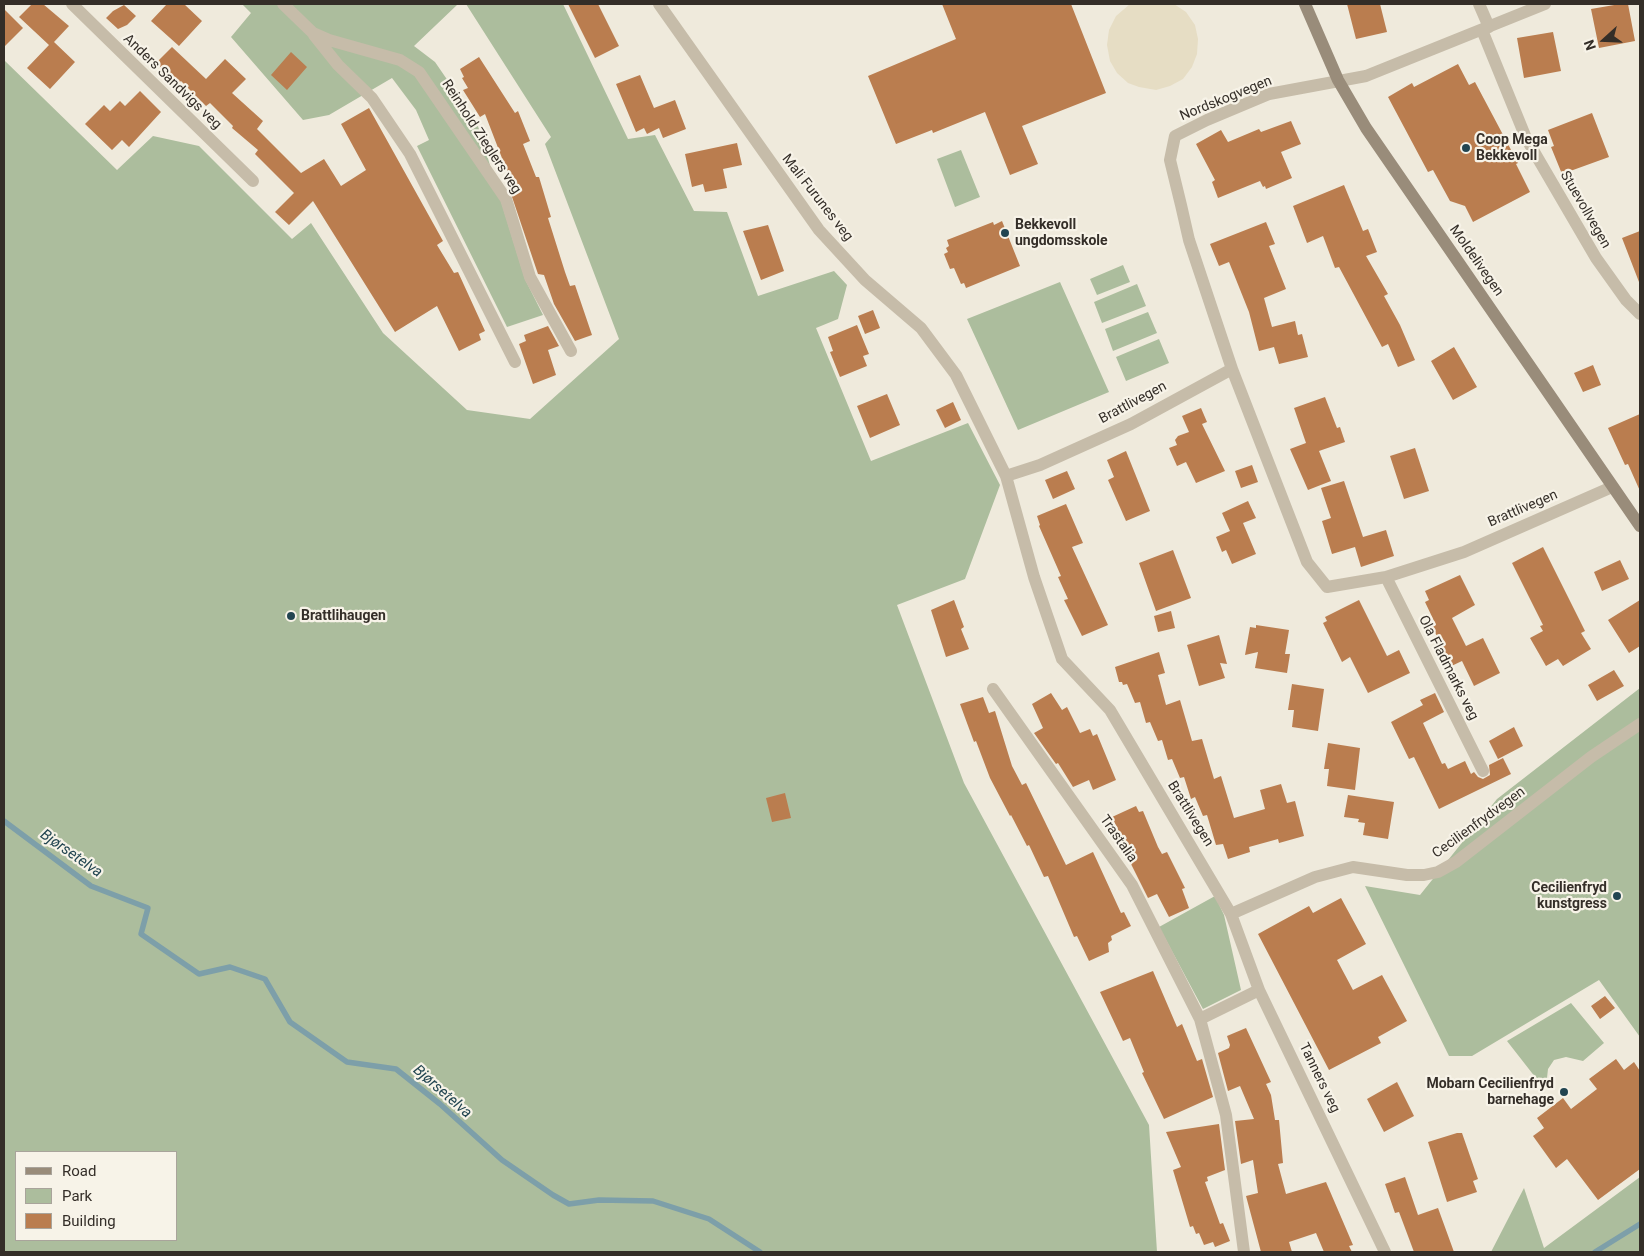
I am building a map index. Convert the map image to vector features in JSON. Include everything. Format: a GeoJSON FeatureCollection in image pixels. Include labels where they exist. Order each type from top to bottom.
{"type":"FeatureCollection","features":[{"type":"Feature","properties":{"kind":"main road","name":"Moldelivegen"},"geometry":{"type":"LineString","coordinates":[[1305,4],[1338,80],[1366,128],[1640,526]]}},
{"type":"Feature","properties":{"kind":"street","name":"Anders Sandvigs veg"},"geometry":{"type":"LineString","coordinates":[[72,4],[253,181]]}},
{"type":"Feature","properties":{"kind":"street","name":"Reinhold Zieglers veg"},"geometry":{"type":"LineString","coordinates":[[283,4],[313,33],[338,65],[372,98],[410,154],[515,362]]}},
{"type":"Feature","properties":{"kind":"street","name":"Mali Furunes veg"},"geometry":{"type":"LineString","coordinates":[[659,4],[819,230],[865,280],[921,328],[956,375],[1006,476]]}},
{"type":"Feature","properties":{"kind":"street","name":"Stuevollvegen"},"geometry":{"type":"LineString","coordinates":[[1479,4],[1485,29],[1526,138],[1596,258],[1626,300],[1640,314]]}},
{"type":"Feature","properties":{"kind":"street","name":"Nordskogvegen"},"geometry":{"type":"LineString","coordinates":[[1232,369],[1190,240],[1181,205],[1170,160],[1175,136],[1207,120],[1269,94],[1366,76],[1545,4]]}},
{"type":"Feature","properties":{"kind":"street","name":"Reinhold Zieglers veg"},"geometry":{"type":"LineString","coordinates":[[313,33],[329,40],[400,60],[420,72],[506,199],[530,277],[571,351]]}},
{"type":"Feature","properties":{"kind":"street","name":"Brattlivegen"},"geometry":{"type":"LineString","coordinates":[[1231,914],[1110,710],[1062,659],[1034,577],[1006,476],[1040,465],[1131,424],[1232,369],[1307,562],[1327,587],[1386,577],[1464,552],[1612,487]]}},
{"type":"Feature","properties":{"kind":"street","name":"Ola Fladmarks veg"},"geometry":{"type":"LineString","coordinates":[[1386,577],[1483,772]]}},
{"type":"Feature","properties":{"kind":"street","name":"Trastalia"},"geometry":{"type":"LineString","coordinates":[[993,689],[1132,885],[1200,1019],[1226,1116],[1244,1252]]}},
{"type":"Feature","properties":{"kind":"street","name":"Cecilienfrydvegen"},"geometry":{"type":"LineString","coordinates":[[1231,914],[1315,877],[1352,867],[1407,875],[1424,875],[1438,872],[1456,862],[1591,757],[1640,724]]}},
{"type":"Feature","properties":{"kind":"street","name":"Tanners veg"},"geometry":{"type":"LineString","coordinates":[[1231,914],[1259,990],[1386,1252]]}},
{"type":"Feature","properties":{"kind":"street"},"geometry":{"type":"LineString","coordinates":[[1200,1019],[1259,990]]}},
{"type":"Feature","properties":{"kind":"green space"},"geometry":{"type":"Polygon","coordinates":[[[242,4],[457,5],[414,46],[435,62],[477,123],[525,279],[543,315],[507,327],[417,146],[429,140],[416,110],[392,78],[329,115],[303,120],[231,37],[251,13],[242,4]]]}},
{"type":"Feature","properties":{"kind":"green space"},"geometry":{"type":"Polygon","coordinates":[[[466,4],[563,4],[628,139],[655,135],[694,211],[727,212],[758,296],[834,271],[847,285],[838,319],[816,328],[871,461],[968,423],[1000,485],[965,579],[897,605],[964,783],[1149,1125],[1157,1252],[4,1252],[4,60],[117,170],[153,136],[199,146],[292,239],[311,223],[383,333],[467,410],[530,419],[619,339],[545,144],[551,137],[466,4]]]}},
{"type":"Feature","properties":{"kind":"green space"},"geometry":{"type":"Polygon","coordinates":[[[961,150],[980,197],[955,207],[937,159],[961,150]]]}},
{"type":"Feature","properties":{"kind":"green space"},"geometry":{"type":"Polygon","coordinates":[[[1123,265],[1130,282],[1097,295],[1090,279],[1123,265]]]}},
{"type":"Feature","properties":{"kind":"green space"},"geometry":{"type":"Polygon","coordinates":[[[1060,282],[1109,392],[1018,430],[967,319],[1060,282]]]}},
{"type":"Feature","properties":{"kind":"green space"},"geometry":{"type":"Polygon","coordinates":[[[1137,284],[1146,306],[1102,323],[1094,302],[1137,284]]]}},
{"type":"Feature","properties":{"kind":"green space"},"geometry":{"type":"Polygon","coordinates":[[[1148,312],[1157,333],[1113,351],[1105,329],[1148,312]]]}},
{"type":"Feature","properties":{"kind":"green space"},"geometry":{"type":"Polygon","coordinates":[[[1159,339],[1169,363],[1126,381],[1116,357],[1159,339]]]}},
{"type":"Feature","properties":{"kind":"green space"},"geometry":{"type":"Polygon","coordinates":[[[1640,688],[1640,1037],[1599,980],[1472,1056],[1449,1056],[1365,886],[1420,895],[1497,799],[1640,688]]]}},
{"type":"Feature","properties":{"kind":"green space"},"geometry":{"type":"Polygon","coordinates":[[[1215,896],[1224,915],[1241,990],[1203,1009],[1159,927],[1215,896]]]}},
{"type":"Feature","properties":{"kind":"green space"},"geometry":{"type":"Polygon","coordinates":[[[1571,1003],[1604,1043],[1583,1061],[1566,1057],[1554,1060],[1548,1069],[1547,1078],[1539,1082],[1507,1041],[1571,1003]]]}},
{"type":"Feature","properties":{"kind":"green space"},"geometry":{"type":"Polygon","coordinates":[[[1640,1177],[1640,1252],[1491,1252],[1524,1188],[1544,1248],[1640,1177]]]}},
{"type":"Feature","properties":{"kind":"shaded area"},"geometry":{"type":"Polygon","coordinates":[[[1130,4],[1174,4],[1186,12],[1195,25],[1198,39],[1197,54],[1192,67],[1183,79],[1170,86],[1156,90],[1128,83],[1117,73],[1110,61],[1107,45],[1109,30],[1116,16],[1130,4]]]}},
{"type":"Feature","properties":{"kind":"building"},"geometry":{"type":"Polygon","coordinates":[[[32,4],[43,4],[69,26],[54,42],[75,62],[50,89],[27,68],[49,45],[19,17],[32,4]]]}},
{"type":"Feature","properties":{"kind":"building"},"geometry":{"type":"Polygon","coordinates":[[[167,4],[184,4],[202,21],[179,46],[151,21],[167,4]]]}},
{"type":"Feature","properties":{"kind":"building"},"geometry":{"type":"Polygon","coordinates":[[[568,4],[598,4],[619,46],[595,58],[568,4]]]}},
{"type":"Feature","properties":{"kind":"building"},"geometry":{"type":"Polygon","coordinates":[[[942,4],[1071,4],[1106,93],[1022,126],[1038,164],[1010,175],[985,112],[933,133],[932,130],[896,144],[868,76],[956,39],[942,4]]]}},
{"type":"Feature","properties":{"kind":"building"},"geometry":{"type":"Polygon","coordinates":[[[1347,4],[1380,4],[1387,32],[1356,39],[1347,4]]]}},
{"type":"Feature","properties":{"kind":"building"},"geometry":{"type":"Polygon","coordinates":[[[1628,4],[1635,41],[1599,48],[1591,9],[1628,4]]]}},
{"type":"Feature","properties":{"kind":"building"},"geometry":{"type":"Polygon","coordinates":[[[124,5],[136,16],[127,25],[118,29],[106,18],[113,11],[124,5]]]}},
{"type":"Feature","properties":{"kind":"building"},"geometry":{"type":"Polygon","coordinates":[[[4,9],[23,28],[4,47],[4,9]]]}},
{"type":"Feature","properties":{"kind":"building"},"geometry":{"type":"Polygon","coordinates":[[[1553,32],[1561,71],[1524,78],[1517,38],[1553,32]]]}},
{"type":"Feature","properties":{"kind":"building"},"geometry":{"type":"Polygon","coordinates":[[[172,47],[206,79],[225,59],[246,79],[232,93],[263,121],[257,129],[301,173],[324,159],[341,186],[366,170],[341,124],[369,108],[443,241],[437,245],[454,273],[458,272],[485,331],[479,334],[481,340],[459,351],[437,306],[395,332],[313,201],[289,225],[275,212],[294,193],[255,154],[258,150],[232,128],[233,126],[210,103],[206,106],[181,81],[178,83],[156,63],[172,47]]]}},
{"type":"Feature","properties":{"kind":"building"},"geometry":{"type":"Polygon","coordinates":[[[291,52],[307,67],[287,90],[271,75],[291,52]]]}},
{"type":"Feature","properties":{"kind":"building"},"geometry":{"type":"Polygon","coordinates":[[[479,57],[515,113],[518,111],[530,141],[523,144],[536,177],[539,177],[551,217],[548,218],[565,272],[570,286],[575,285],[592,335],[575,341],[554,304],[544,275],[538,274],[508,185],[512,184],[485,114],[480,117],[463,90],[468,88],[462,78],[464,77],[460,69],[479,57]]]}},
{"type":"Feature","properties":{"kind":"building"},"geometry":{"type":"Polygon","coordinates":[[[1458,64],[1469,85],[1475,82],[1518,163],[1516,164],[1530,192],[1473,222],[1465,206],[1450,201],[1433,170],[1428,172],[1388,97],[1412,83],[1414,87],[1458,64]]]}},
{"type":"Feature","properties":{"kind":"building"},"geometry":{"type":"Polygon","coordinates":[[[640,75],[654,108],[675,100],[686,129],[663,138],[659,128],[647,134],[644,128],[636,132],[616,84],[640,75]]]}},
{"type":"Feature","properties":{"kind":"building"},"geometry":{"type":"Polygon","coordinates":[[[140,91],[161,112],[129,147],[122,140],[112,150],[85,124],[104,105],[110,111],[120,101],[125,106],[140,91]]]}},
{"type":"Feature","properties":{"kind":"building"},"geometry":{"type":"Polygon","coordinates":[[[1592,113],[1609,157],[1562,174],[1551,147],[1554,146],[1548,130],[1592,113]]]}},
{"type":"Feature","properties":{"kind":"building"},"geometry":{"type":"Polygon","coordinates":[[[1291,121],[1301,144],[1281,152],[1292,178],[1266,189],[1260,181],[1218,198],[1212,182],[1215,180],[1196,144],[1221,130],[1228,142],[1259,129],[1261,132],[1291,121]]]}},
{"type":"Feature","properties":{"kind":"building"},"geometry":{"type":"Polygon","coordinates":[[[737,143],[742,165],[723,169],[727,188],[705,192],[703,184],[692,187],[685,154],[737,143]]]}},
{"type":"Feature","properties":{"kind":"building"},"geometry":{"type":"Polygon","coordinates":[[[1344,185],[1363,231],[1368,229],[1377,252],[1366,256],[1388,294],[1384,296],[1400,325],[1415,360],[1398,367],[1388,344],[1382,347],[1339,267],[1335,268],[1323,236],[1307,243],[1293,206],[1344,185]]]}},
{"type":"Feature","properties":{"kind":"building"},"geometry":{"type":"Polygon","coordinates":[[[1002,221],[1020,266],[966,288],[964,283],[961,284],[954,268],[950,269],[944,254],[948,252],[946,248],[949,246],[947,240],[993,222],[994,225],[1002,221]]]}},
{"type":"Feature","properties":{"kind":"building"},"geometry":{"type":"Polygon","coordinates":[[[1266,222],[1275,244],[1269,246],[1286,289],[1264,298],[1272,327],[1295,321],[1298,335],[1302,334],[1308,357],[1279,364],[1274,347],[1259,351],[1249,312],[1229,262],[1219,266],[1210,244],[1266,222]]]}},
{"type":"Feature","properties":{"kind":"building"},"geometry":{"type":"Polygon","coordinates":[[[768,225],[784,271],[761,280],[743,231],[768,225]]]}},
{"type":"Feature","properties":{"kind":"building"},"geometry":{"type":"Polygon","coordinates":[[[1640,231],[1640,282],[1639,282],[1622,238],[1640,231]]]}},
{"type":"Feature","properties":{"kind":"building"},"geometry":{"type":"Polygon","coordinates":[[[873,310],[880,328],[865,334],[858,316],[873,310]]]}},
{"type":"Feature","properties":{"kind":"building"},"geometry":{"type":"Polygon","coordinates":[[[857,325],[869,354],[863,356],[867,366],[840,377],[830,352],[833,351],[828,337],[857,325]]]}},
{"type":"Feature","properties":{"kind":"building"},"geometry":{"type":"Polygon","coordinates":[[[548,326],[559,346],[548,350],[556,375],[533,384],[519,344],[526,341],[524,335],[548,326]]]}},
{"type":"Feature","properties":{"kind":"building"},"geometry":{"type":"Polygon","coordinates":[[[1454,347],[1477,387],[1453,400],[1431,361],[1454,347]]]}},
{"type":"Feature","properties":{"kind":"building"},"geometry":{"type":"Polygon","coordinates":[[[1593,365],[1601,385],[1583,392],[1574,373],[1593,365]]]}},
{"type":"Feature","properties":{"kind":"building"},"geometry":{"type":"Polygon","coordinates":[[[887,394],[900,425],[870,438],[857,406],[887,394]]]}},
{"type":"Feature","properties":{"kind":"building"},"geometry":{"type":"Polygon","coordinates":[[[1325,397],[1337,428],[1340,427],[1345,442],[1319,451],[1331,481],[1308,490],[1290,449],[1306,443],[1294,408],[1325,397]]]}},
{"type":"Feature","properties":{"kind":"building"},"geometry":{"type":"Polygon","coordinates":[[[953,402],[961,420],[945,428],[936,410],[953,402]]]}},
{"type":"Feature","properties":{"kind":"building"},"geometry":{"type":"Polygon","coordinates":[[[1201,408],[1207,422],[1202,424],[1225,471],[1196,483],[1186,462],[1177,466],[1169,448],[1177,445],[1175,440],[1178,436],[1189,432],[1182,416],[1201,408]]]}},
{"type":"Feature","properties":{"kind":"building"},"geometry":{"type":"Polygon","coordinates":[[[1640,414],[1640,491],[1628,464],[1625,465],[1608,428],[1640,414]]]}},
{"type":"Feature","properties":{"kind":"building"},"geometry":{"type":"Polygon","coordinates":[[[1415,448],[1429,491],[1404,499],[1390,456],[1415,448]]]}},
{"type":"Feature","properties":{"kind":"building"},"geometry":{"type":"Polygon","coordinates":[[[1126,451],[1150,511],[1126,521],[1108,480],[1114,477],[1107,460],[1126,451]]]}},
{"type":"Feature","properties":{"kind":"building"},"geometry":{"type":"Polygon","coordinates":[[[1252,465],[1258,482],[1241,488],[1235,471],[1252,465]]]}},
{"type":"Feature","properties":{"kind":"building"},"geometry":{"type":"Polygon","coordinates":[[[1067,471],[1075,489],[1053,499],[1045,480],[1067,471]]]}},
{"type":"Feature","properties":{"kind":"building"},"geometry":{"type":"Polygon","coordinates":[[[1344,481],[1363,537],[1386,530],[1394,556],[1361,567],[1355,547],[1332,554],[1322,521],[1331,518],[1321,488],[1344,481]]]}},
{"type":"Feature","properties":{"kind":"building"},"geometry":{"type":"Polygon","coordinates":[[[1248,501],[1256,518],[1243,523],[1256,554],[1232,564],[1226,550],[1222,552],[1216,537],[1230,531],[1222,513],[1248,501]]]}},
{"type":"Feature","properties":{"kind":"building"},"geometry":{"type":"Polygon","coordinates":[[[1066,504],[1083,543],[1072,547],[1108,625],[1082,636],[1064,600],[1068,599],[1058,577],[1061,576],[1039,526],[1037,516],[1066,504]]]}},
{"type":"Feature","properties":{"kind":"building"},"geometry":{"type":"Polygon","coordinates":[[[1543,547],[1585,631],[1581,633],[1591,649],[1563,666],[1558,659],[1546,666],[1530,638],[1543,631],[1540,626],[1543,625],[1512,563],[1543,547]]]}},
{"type":"Feature","properties":{"kind":"building"},"geometry":{"type":"Polygon","coordinates":[[[1173,550],[1191,598],[1156,611],[1139,563],[1173,550]]]}},
{"type":"Feature","properties":{"kind":"building"},"geometry":{"type":"Polygon","coordinates":[[[1620,560],[1629,579],[1602,591],[1594,572],[1620,560]]]}},
{"type":"Feature","properties":{"kind":"building"},"geometry":{"type":"Polygon","coordinates":[[[1460,575],[1475,605],[1452,618],[1466,646],[1483,638],[1500,673],[1474,686],[1462,661],[1445,669],[1435,648],[1442,645],[1432,627],[1436,625],[1425,602],[1429,600],[1425,591],[1460,575]]]}},
{"type":"Feature","properties":{"kind":"building"},"geometry":{"type":"Polygon","coordinates":[[[954,600],[964,627],[961,629],[969,649],[946,657],[931,610],[954,600]]]}},
{"type":"Feature","properties":{"kind":"building"},"geometry":{"type":"Polygon","coordinates":[[[1359,600],[1387,656],[1399,650],[1410,673],[1368,693],[1350,657],[1342,662],[1323,623],[1327,621],[1325,617],[1359,600]]]}},
{"type":"Feature","properties":{"kind":"building"},"geometry":{"type":"Polygon","coordinates":[[[1640,600],[1640,646],[1629,653],[1608,620],[1640,600]]]}},
{"type":"Feature","properties":{"kind":"building"},"geometry":{"type":"Polygon","coordinates":[[[1171,611],[1175,628],[1158,632],[1154,616],[1171,611]]]}},
{"type":"Feature","properties":{"kind":"building"},"geometry":{"type":"Polygon","coordinates":[[[1256,625],[1289,630],[1285,654],[1290,654],[1287,673],[1255,668],[1258,652],[1245,655],[1250,627],[1256,628],[1256,625]]]}},
{"type":"Feature","properties":{"kind":"building"},"geometry":{"type":"Polygon","coordinates":[[[1219,635],[1227,664],[1220,663],[1225,678],[1199,686],[1187,645],[1219,635]]]}},
{"type":"Feature","properties":{"kind":"building"},"geometry":{"type":"Polygon","coordinates":[[[1159,652],[1165,673],[1158,675],[1166,705],[1180,700],[1192,741],[1202,739],[1214,779],[1221,776],[1234,818],[1265,809],[1260,790],[1281,784],[1287,803],[1295,801],[1304,836],[1279,843],[1278,839],[1249,847],[1250,852],[1228,859],[1223,844],[1216,845],[1207,815],[1203,816],[1195,797],[1191,799],[1184,777],[1180,778],[1172,759],[1168,760],[1162,740],[1158,741],[1150,722],[1146,723],[1140,702],[1135,703],[1127,684],[1123,685],[1122,682],[1119,682],[1115,667],[1159,652]]]}},
{"type":"Feature","properties":{"kind":"building"},"geometry":{"type":"Polygon","coordinates":[[[1614,670],[1624,686],[1597,701],[1588,685],[1614,670]]]}},
{"type":"Feature","properties":{"kind":"building"},"geometry":{"type":"Polygon","coordinates":[[[1292,684],[1324,689],[1318,731],[1292,727],[1294,710],[1288,710],[1292,684]]]}},
{"type":"Feature","properties":{"kind":"building"},"geometry":{"type":"Polygon","coordinates":[[[1051,693],[1062,710],[1067,707],[1080,733],[1090,729],[1093,736],[1097,734],[1116,780],[1093,790],[1089,780],[1073,787],[1058,763],[1056,764],[1034,733],[1043,728],[1032,704],[1051,693]]]}},
{"type":"Feature","properties":{"kind":"building"},"geometry":{"type":"Polygon","coordinates":[[[1435,693],[1444,712],[1423,723],[1442,764],[1445,763],[1448,769],[1465,761],[1471,774],[1474,772],[1483,779],[1490,775],[1489,765],[1503,758],[1511,774],[1439,809],[1414,757],[1409,759],[1391,722],[1423,705],[1420,700],[1435,693]]]}},
{"type":"Feature","properties":{"kind":"building"},"geometry":{"type":"Polygon","coordinates":[[[983,697],[989,713],[995,711],[1012,766],[1022,785],[1026,783],[1066,865],[1093,852],[1121,913],[1124,912],[1131,926],[1111,936],[1112,940],[1108,943],[1109,952],[1089,961],[1077,936],[1074,937],[1048,876],[1044,877],[1029,845],[1027,846],[1010,816],[990,778],[976,741],[974,742],[960,704],[983,697]]]}},
{"type":"Feature","properties":{"kind":"building"},"geometry":{"type":"Polygon","coordinates":[[[1514,727],[1523,746],[1498,759],[1489,741],[1514,727]]]}},
{"type":"Feature","properties":{"kind":"building"},"geometry":{"type":"Polygon","coordinates":[[[1328,743],[1360,748],[1355,790],[1327,786],[1329,769],[1324,769],[1328,743]]]}},
{"type":"Feature","properties":{"kind":"building"},"geometry":{"type":"Polygon","coordinates":[[[785,793],[791,818],[772,822],[766,798],[785,793]]]}},
{"type":"Feature","properties":{"kind":"building"},"geometry":{"type":"Polygon","coordinates":[[[1348,795],[1394,802],[1388,839],[1363,835],[1365,823],[1358,822],[1359,819],[1344,817],[1348,795]]]}},
{"type":"Feature","properties":{"kind":"building"},"geometry":{"type":"Polygon","coordinates":[[[1136,806],[1139,812],[1143,811],[1158,847],[1162,854],[1167,852],[1185,888],[1182,889],[1189,908],[1169,917],[1157,894],[1148,898],[1130,862],[1133,861],[1112,817],[1136,806]]]}},
{"type":"Feature","properties":{"kind":"building"},"geometry":{"type":"Polygon","coordinates":[[[1341,898],[1366,944],[1337,960],[1353,990],[1382,975],[1407,1021],[1378,1037],[1381,1043],[1329,1070],[1258,934],[1309,906],[1313,913],[1341,898]]]}},
{"type":"Feature","properties":{"kind":"building"},"geometry":{"type":"Polygon","coordinates":[[[1153,971],[1177,1027],[1182,1024],[1197,1061],[1202,1059],[1213,1097],[1164,1119],[1142,1073],[1144,1072],[1130,1038],[1123,1041],[1100,992],[1153,971]]]}},
{"type":"Feature","properties":{"kind":"building"},"geometry":{"type":"Polygon","coordinates":[[[1605,996],[1615,1008],[1600,1019],[1591,1006],[1605,996]]]}},
{"type":"Feature","properties":{"kind":"building"},"geometry":{"type":"Polygon","coordinates":[[[1246,1028],[1271,1082],[1266,1084],[1271,1095],[1275,1120],[1279,1120],[1283,1163],[1278,1164],[1286,1194],[1326,1182],[1353,1245],[1349,1246],[1352,1252],[1324,1252],[1316,1233],[1289,1242],[1292,1252],[1261,1252],[1246,1196],[1258,1193],[1253,1160],[1241,1164],[1235,1121],[1254,1119],[1240,1086],[1228,1091],[1218,1053],[1229,1048],[1227,1036],[1246,1028]]]}},
{"type":"Feature","properties":{"kind":"building"},"geometry":{"type":"Polygon","coordinates":[[[1616,1059],[1624,1070],[1634,1062],[1640,1071],[1640,1169],[1598,1200],[1567,1159],[1556,1168],[1533,1136],[1544,1128],[1537,1118],[1563,1098],[1571,1109],[1597,1089],[1589,1079],[1616,1059]]]}},
{"type":"Feature","properties":{"kind":"building"},"geometry":{"type":"Polygon","coordinates":[[[1397,1082],[1414,1116],[1384,1132],[1367,1099],[1397,1082]]]}},
{"type":"Feature","properties":{"kind":"building"},"geometry":{"type":"Polygon","coordinates":[[[1219,1124],[1225,1170],[1207,1177],[1208,1181],[1205,1182],[1220,1224],[1223,1223],[1230,1241],[1215,1247],[1213,1242],[1204,1245],[1199,1233],[1196,1234],[1193,1226],[1190,1227],[1173,1170],[1181,1167],[1166,1132],[1219,1124]]]}},
{"type":"Feature","properties":{"kind":"building"},"geometry":{"type":"Polygon","coordinates":[[[1462,1133],[1478,1179],[1473,1181],[1477,1192],[1447,1202],[1428,1142],[1462,1133]]]}},
{"type":"Feature","properties":{"kind":"building"},"geometry":{"type":"Polygon","coordinates":[[[1405,1177],[1418,1215],[1438,1208],[1454,1252],[1414,1252],[1399,1212],[1395,1213],[1385,1184],[1405,1177]]]}},
{"type":"Feature","properties":{"kind":"waterway","name":"Bjørsetelva"},"geometry":{"type":"LineString","coordinates":[[4,821],[91,886],[148,908],[141,934],[199,974],[230,967],[265,979],[290,1022],[347,1062],[396,1069],[440,1104],[502,1160],[553,1195],[569,1204],[599,1200],[653,1201],[709,1219],[760,1252]]}},
{"type":"Feature","properties":{"kind":"waterway","name":"Bjørsetelva"},"geometry":{"type":"LineString","coordinates":[[1595,1252],[1640,1224]]}},
{"type":"Feature","properties":{"kind":"place","name":"Coop Mega Bekkevoll"},"geometry":{"type":"Point","coordinates":[1466,148]}},
{"type":"Feature","properties":{"kind":"place","name":"Bekkevoll ungdomsskole"},"geometry":{"type":"Point","coordinates":[1005,233]}},
{"type":"Feature","properties":{"kind":"place","name":"Brattlihaugen"},"geometry":{"type":"Point","coordinates":[291,616]}},
{"type":"Feature","properties":{"kind":"place","name":"Cecilienfryd kunstgress"},"geometry":{"type":"Point","coordinates":[1617,896]}},
{"type":"Feature","properties":{"kind":"place","name":"Mobarn Cecilienfryd barnehage"},"geometry":{"type":"Point","coordinates":[1564,1092]}}]}
